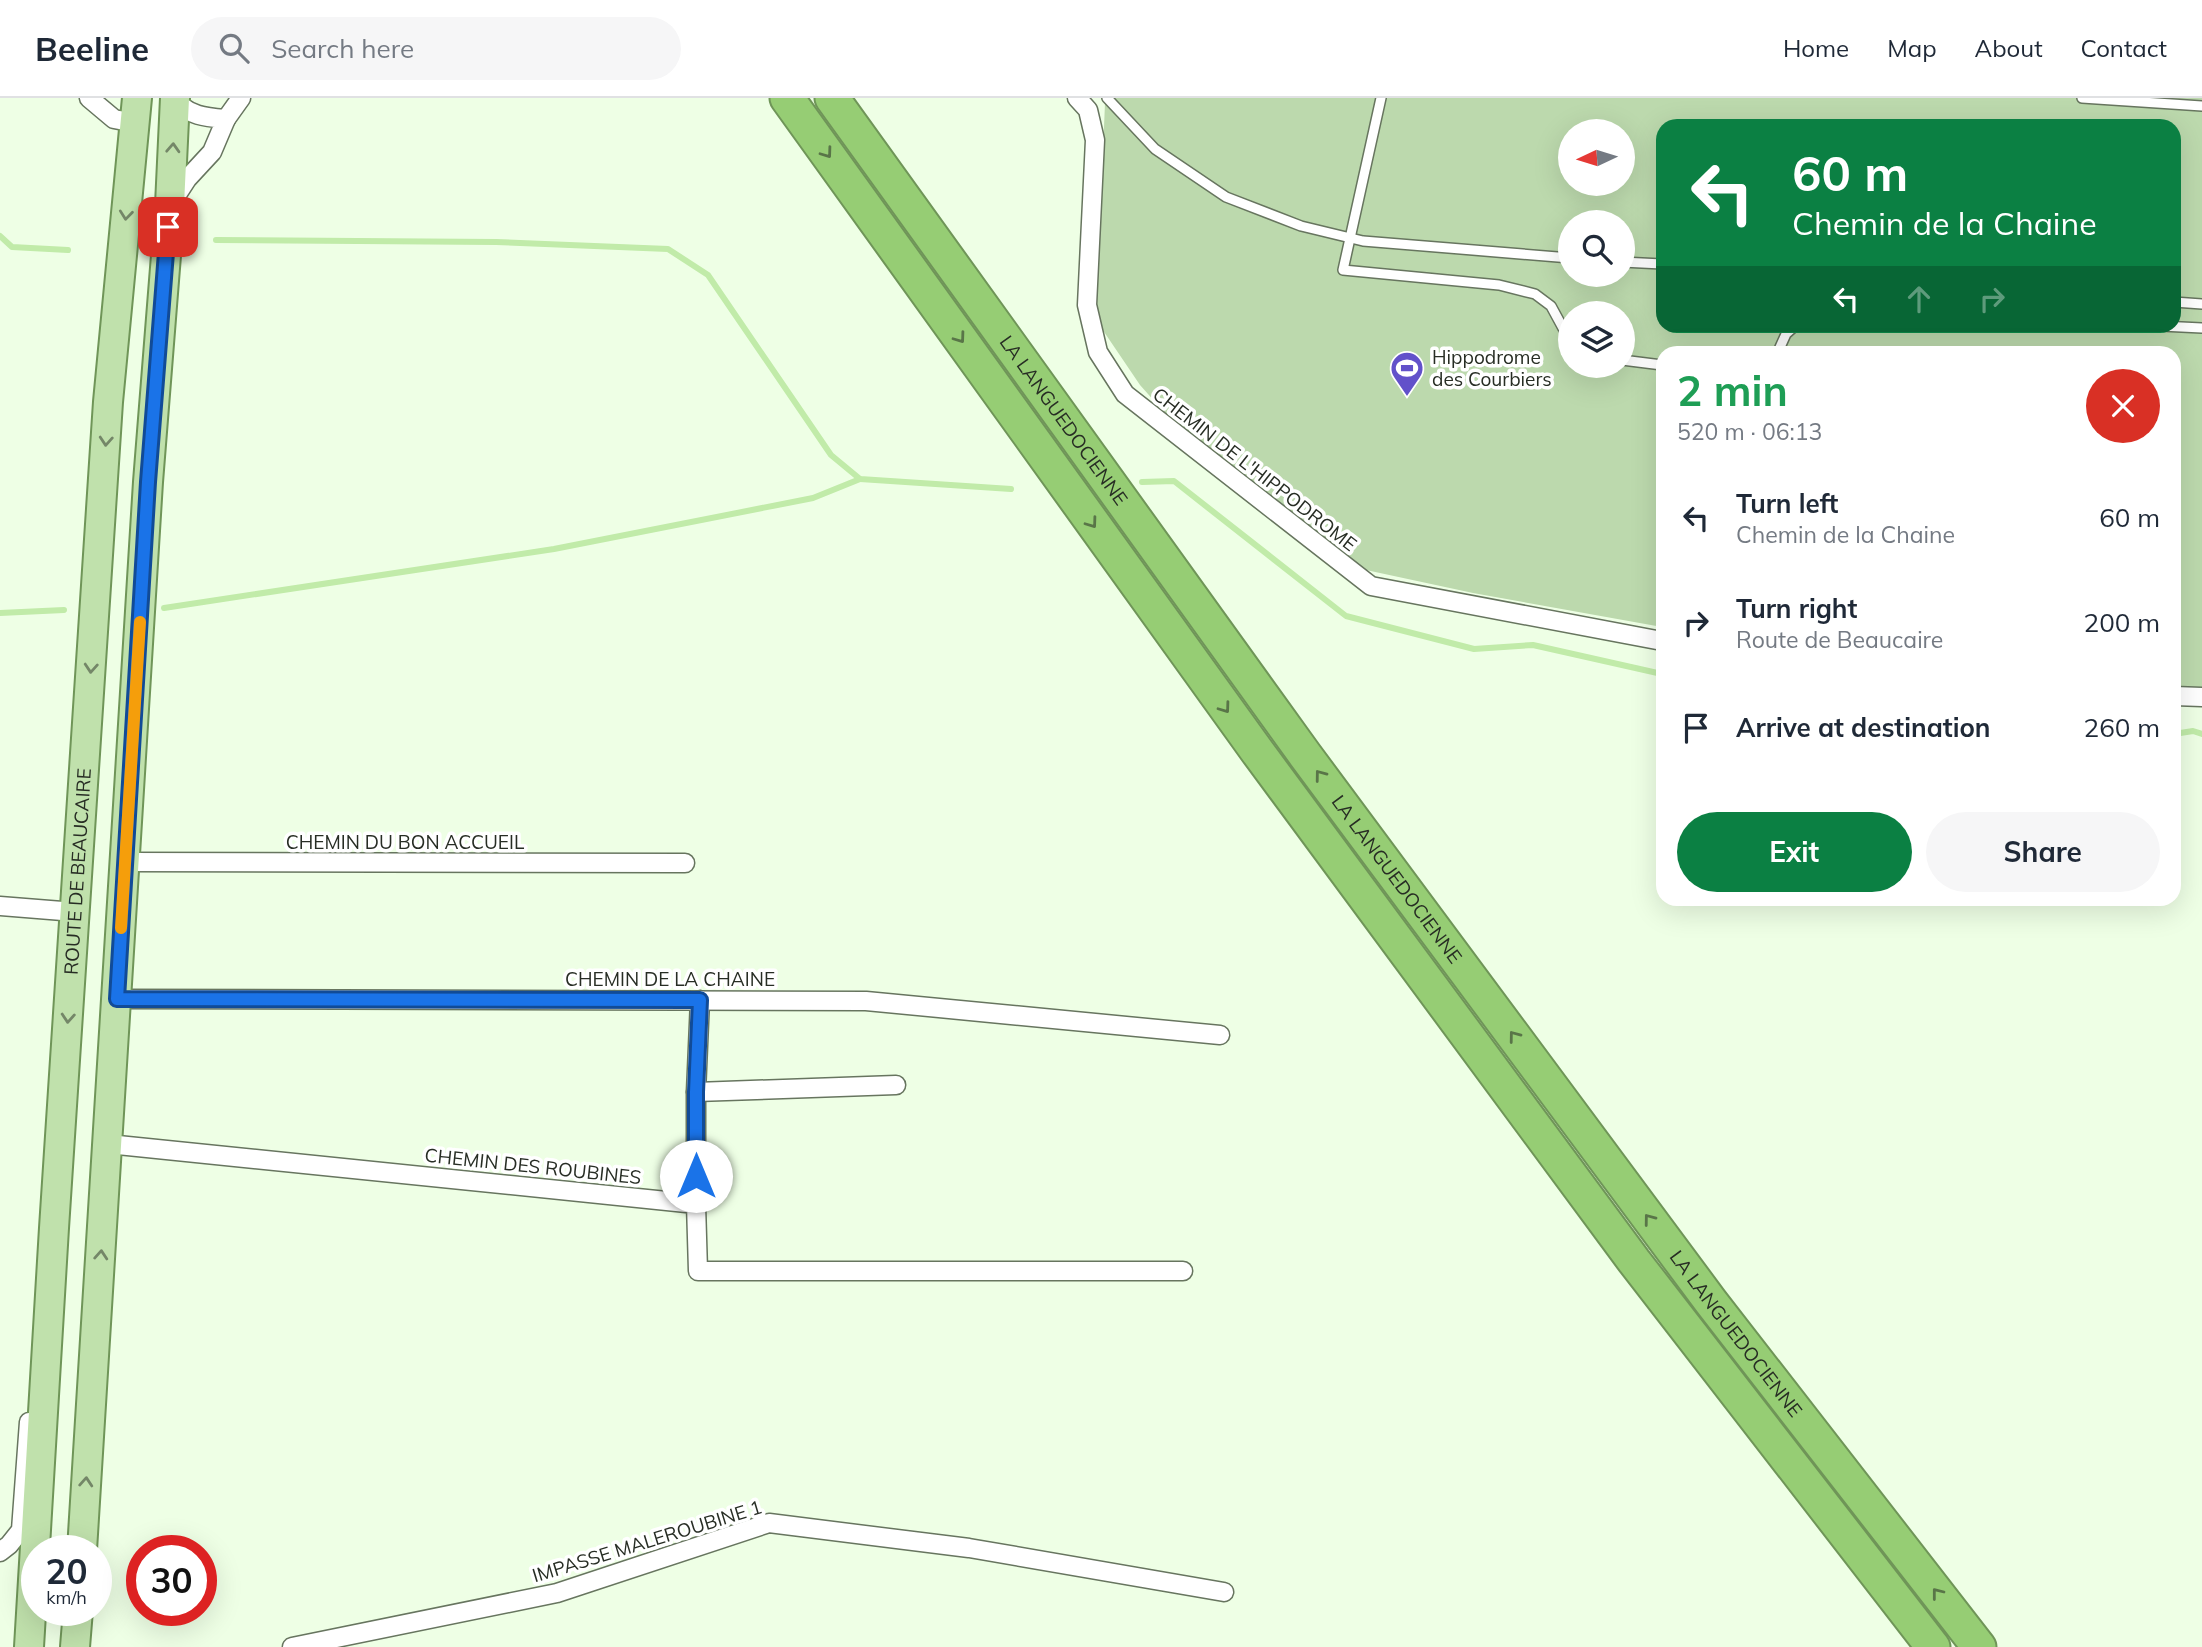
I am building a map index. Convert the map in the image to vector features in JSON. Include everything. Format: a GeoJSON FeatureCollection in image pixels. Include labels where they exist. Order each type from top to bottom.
{"type":"FeatureCollection","features":[{"type":"Feature","properties":{"kind":"highway","name":"LA LANGUEDOCIENNE"},"geometry":{"type":"LineString","coordinates":[[787,98],[1257,751],[1601,1217],[1933,1647]]}},
{"type":"Feature","properties":{"kind":"highway","name":"LA LANGUEDOCIENNE"},"geometry":{"type":"LineString","coordinates":[[832,98],[1305,755],[1710,1302],[1979,1647]]}},
{"type":"Feature","properties":{"kind":"main road"},"geometry":{"type":"LineString","coordinates":[[83,1535],[148,482],[170,205],[175,99]]}},
{"type":"Feature","properties":{"kind":"main road","name":"ROUTE DE BEAUCAIRE"},"geometry":{"type":"LineString","coordinates":[[29,1647],[108,402],[136,111]]}},
{"type":"Feature","properties":{"kind":"main road"},"geometry":{"type":"LineString","coordinates":[[75,1647],[77,1626]]}},
{"type":"Feature","properties":{"kind":"street"},"geometry":{"type":"LineString","coordinates":[[89,98],[114,119],[136,111]]}},
{"type":"Feature","properties":{"kind":"street"},"geometry":{"type":"LineString","coordinates":[[170,205],[187,179],[212,152],[226,119],[241,98]]}},
{"type":"Feature","properties":{"kind":"street","name":"CHEMIN DE L'HIPPODROME"},"geometry":{"type":"LineString","coordinates":[[1077,98],[1088,110],[1095,140],[1087,305],[1098,352],[1125,394],[1371,586],[1656,640]]}},
{"type":"Feature","properties":{"kind":"street"},"geometry":{"type":"LineString","coordinates":[[175,99],[187,112],[208,118],[226,119]]}},
{"type":"Feature","properties":{"kind":"street"},"geometry":{"type":"LineString","coordinates":[[2181,696],[2202,697]]}},
{"type":"Feature","properties":{"kind":"street","name":"CHEMIN DU BON ACCUEIL"},"geometry":{"type":"LineString","coordinates":[[125,862],[685,863]]}},
{"type":"Feature","properties":{"kind":"street"},"geometry":{"type":"LineString","coordinates":[[0,906],[75,912]]}},
{"type":"Feature","properties":{"kind":"street","name":"CHEMIN DE LA CHAINE"},"geometry":{"type":"LineString","coordinates":[[117,999],[866,1001],[1220,1035]]}},
{"type":"Feature","properties":{"kind":"street"},"geometry":{"type":"LineString","coordinates":[[700,1000],[696,1092],[698,1271],[1183,1271]]}},
{"type":"Feature","properties":{"kind":"street"},"geometry":{"type":"LineString","coordinates":[[696,1092],[895,1085]]}},
{"type":"Feature","properties":{"kind":"street","name":"CHEMIN DES ROUBINES"},"geometry":{"type":"LineString","coordinates":[[108,1144],[696,1204]]}},
{"type":"Feature","properties":{"kind":"street"},"geometry":{"type":"LineString","coordinates":[[0,1552],[21,1530],[38,1299],[54,1228]]}},
{"type":"Feature","properties":{"kind":"street","name":"IMPASSE MALEROUBINE 1"},"geometry":{"type":"LineString","coordinates":[[292,1647],[556,1593],[769,1522],[969,1548],[1224,1592]]}},
{"type":"Feature","properties":{"kind":"lane"},"geometry":{"type":"LineString","coordinates":[[1107,98],[1155,149],[1226,197],[1301,226],[1350,239],[1558,257]]}},
{"type":"Feature","properties":{"kind":"lane"},"geometry":{"type":"LineString","coordinates":[[1381,98],[1343,270],[1499,285],[1535,294],[1552,306],[1558,318]]}},
{"type":"Feature","properties":{"kind":"lane"},"geometry":{"type":"LineString","coordinates":[[2082,98],[2202,106]]}},
{"type":"Feature","properties":{"kind":"lane"},"geometry":{"type":"LineString","coordinates":[[1635,263],[1656,264]]}},
{"type":"Feature","properties":{"kind":"lane"},"geometry":{"type":"LineString","coordinates":[[2181,302],[2202,303]]}},
{"type":"Feature","properties":{"kind":"lane"},"geometry":{"type":"LineString","coordinates":[[2181,327],[2202,328]]}},
{"type":"Feature","properties":{"kind":"lane"},"geometry":{"type":"LineString","coordinates":[[1635,362],[1656,364]]}},
{"type":"Feature","properties":{"kind":"green space","name":"Hippodrome des Courbiers"},"geometry":{"type":"Polygon","coordinates":[[[1101,98],[2202,98],[2202,687],[2181,688],[2181,346],[1656,346],[1656,626],[1473,593],[1366,570],[1164,412],[1140,385],[1096,320],[1105,103],[1101,98]]]}},
{"type":"Feature","properties":{"kind":"waterway"},"geometry":{"type":"LineString","coordinates":[[0,236],[12,247],[68,250]]}},
{"type":"Feature","properties":{"kind":"waterway"},"geometry":{"type":"LineString","coordinates":[[216,240],[496,242],[668,249],[708,275],[831,455],[860,479],[1011,489]]}},
{"type":"Feature","properties":{"kind":"waterway"},"geometry":{"type":"LineString","coordinates":[[164,608],[554,549],[813,498],[860,479]]}},
{"type":"Feature","properties":{"kind":"waterway"},"geometry":{"type":"LineString","coordinates":[[1142,482],[1174,481],[1346,616],[1474,649],[1533,645],[1656,673]]}},
{"type":"Feature","properties":{"kind":"waterway"},"geometry":{"type":"LineString","coordinates":[[0,613],[64,610]]}},
{"type":"Feature","properties":{"kind":"waterway"},"geometry":{"type":"LineString","coordinates":[[2181,733],[2193,731],[2202,734]]}},
{"type":"Feature","properties":{"kind":"slow traffic"},"geometry":{"type":"LineString","coordinates":[[121,928],[140,622]]}},
{"type":"Feature","properties":{"kind":"place","name":"Hippodrome des Courbiers"},"geometry":{"type":"Point","coordinates":[1407,398]}},
{"type":"Feature","properties":{"kind":"route"},"geometry":{"type":"LineString","coordinates":[[168,227],[148,482],[117,999],[700,1000],[696,1176]]}}]}
